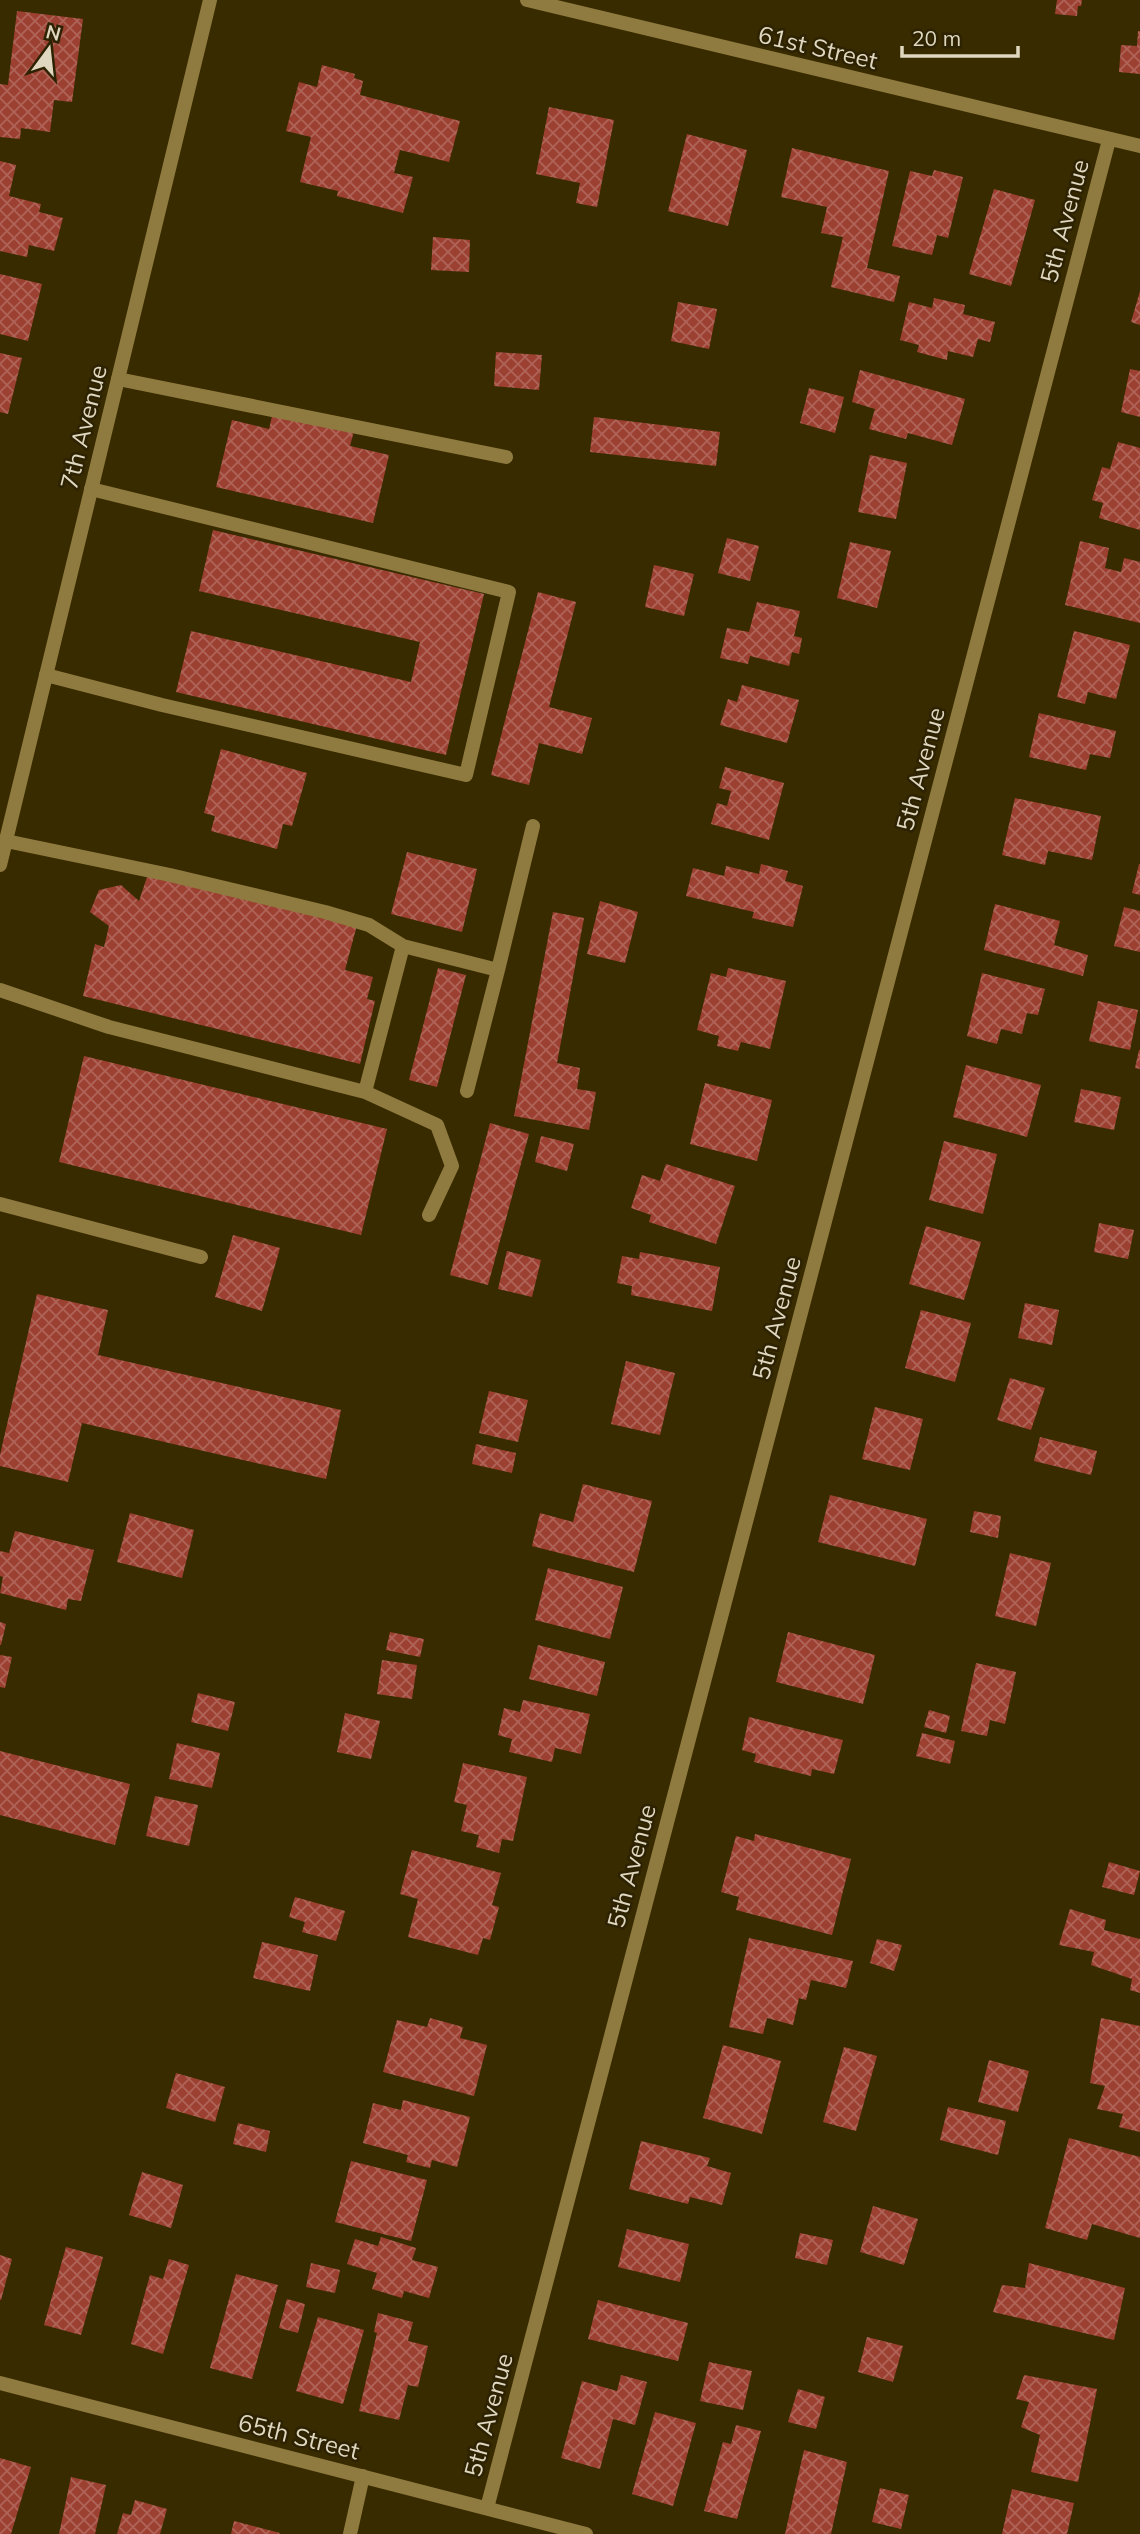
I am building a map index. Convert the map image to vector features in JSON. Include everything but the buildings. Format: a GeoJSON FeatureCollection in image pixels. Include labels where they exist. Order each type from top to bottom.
{"type":"FeatureCollection","features":[{"type":"Feature","properties":{"kind":"street","name":"7th Avenue"},"geometry":{"type":"LineString","coordinates":[[0,865],[210,0]]}},
{"type":"Feature","properties":{"kind":"street","name":"61st Street"},"geometry":{"type":"LineString","coordinates":[[527,0],[1140,146]]}},
{"type":"Feature","properties":{"kind":"street","name":"5th Avenue"},"geometry":{"type":"LineString","coordinates":[[487,2508],[1109,140]]}},
{"type":"Feature","properties":{"kind":"street"},"geometry":{"type":"LineString","coordinates":[[118,379],[506,457]]}},
{"type":"Feature","properties":{"kind":"street"},"geometry":{"type":"LineString","coordinates":[[46,675],[162,705],[466,775],[509,592],[91,489]]}},
{"type":"Feature","properties":{"kind":"street"},"geometry":{"type":"LineString","coordinates":[[467,1091],[533,826]]}},
{"type":"Feature","properties":{"kind":"street"},"geometry":{"type":"LineString","coordinates":[[6,841],[170,875],[325,912],[369,925],[403,946],[498,970]]}},
{"type":"Feature","properties":{"kind":"street"},"geometry":{"type":"LineString","coordinates":[[365,1092],[403,946]]}},
{"type":"Feature","properties":{"kind":"street"},"geometry":{"type":"LineString","coordinates":[[0,990],[109,1027],[365,1092],[437,1125],[452,1166],[429,1215]]}},
{"type":"Feature","properties":{"kind":"street"},"geometry":{"type":"LineString","coordinates":[[0,1204],[201,1256]]}},
{"type":"Feature","properties":{"kind":"street","name":"65th Street"},"geometry":{"type":"LineString","coordinates":[[0,2383],[586,2534]]}},
{"type":"Feature","properties":{"kind":"street"},"geometry":{"type":"LineString","coordinates":[[349,2534],[363,2476]]}}]}
